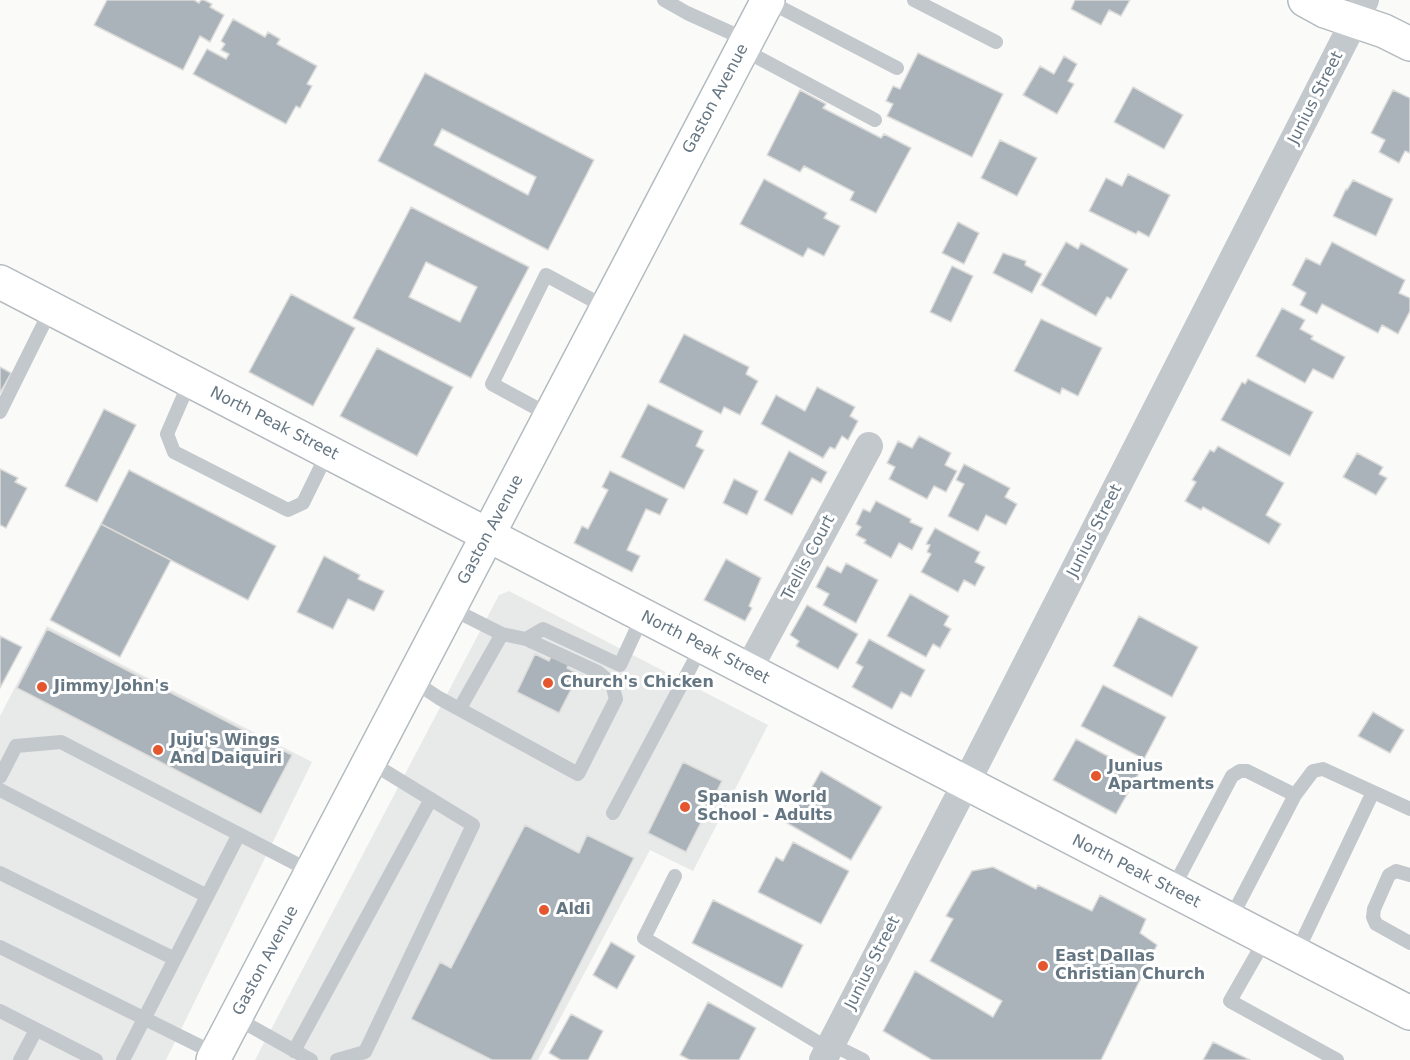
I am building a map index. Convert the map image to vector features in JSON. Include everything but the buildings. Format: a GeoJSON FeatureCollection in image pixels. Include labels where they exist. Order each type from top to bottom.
{"type":"FeatureCollection","features":[{"type":"Feature","properties":{"kind":"main road","name":"Gaston Avenue"},"geometry":{"type":"LineString","coordinates":[[215,1057],[768,0]]}},
{"type":"Feature","properties":{"kind":"main road"},"geometry":{"type":"LineString","coordinates":[[1305,0],[1325,10],[1360,10],[1384,31],[1410,45]]}},
{"type":"Feature","properties":{"kind":"main road","name":"North Peak Street"},"geometry":{"type":"LineString","coordinates":[[0,282],[1410,1013]]}},
{"type":"Feature","properties":{"kind":"street","name":"Junius Street"},"geometry":{"type":"LineString","coordinates":[[828,1051],[1360,10]]}},
{"type":"Feature","properties":{"kind":"street","name":"Trellis Court"},"geometry":{"type":"LineString","coordinates":[[748,670],[869,446]]}},
{"type":"Feature","properties":{"kind":"lane"},"geometry":{"type":"LineString","coordinates":[[664,0],[875,120]]}},
{"type":"Feature","properties":{"kind":"lane"},"geometry":{"type":"LineString","coordinates":[[768,0],[897,68]]}},
{"type":"Feature","properties":{"kind":"lane"},"geometry":{"type":"LineString","coordinates":[[914,0],[996,42]]}},
{"type":"Feature","properties":{"kind":"lane"},"geometry":{"type":"LineString","coordinates":[[551,416],[492,384],[546,275],[607,308]]}},
{"type":"Feature","properties":{"kind":"lane"},"geometry":{"type":"LineString","coordinates":[[0,412],[51,308]]}},
{"type":"Feature","properties":{"kind":"lane"},"geometry":{"type":"LineString","coordinates":[[190,381],[167,434],[174,452],[288,510],[303,502],[328,452]]}},
{"type":"Feature","properties":{"kind":"lane"},"geometry":{"type":"LineString","coordinates":[[412,680],[578,774],[616,699],[612,684],[598,672],[526,639],[502,634],[450,608]]}},
{"type":"Feature","properties":{"kind":"lane"},"geometry":{"type":"LineString","coordinates":[[526,639],[543,628],[620,665],[643,615]]}},
{"type":"Feature","properties":{"kind":"lane"},"geometry":{"type":"LineString","coordinates":[[460,708],[502,634]]}},
{"type":"Feature","properties":{"kind":"lane"},"geometry":{"type":"LineString","coordinates":[[613,813],[702,646]]}},
{"type":"Feature","properties":{"kind":"lane"},"geometry":{"type":"LineString","coordinates":[[0,777],[16,746],[61,742],[312,872]]}},
{"type":"Feature","properties":{"kind":"lane"},"geometry":{"type":"LineString","coordinates":[[337,1060],[365,1052],[473,825],[370,762]]}},
{"type":"Feature","properties":{"kind":"lane"},"geometry":{"type":"LineString","coordinates":[[1230,920],[1295,795],[1313,771],[1323,769],[1410,809]]}},
{"type":"Feature","properties":{"kind":"lane"},"geometry":{"type":"LineString","coordinates":[[1172,890],[1232,776],[1240,771],[1247,771],[1295,795]]}},
{"type":"Feature","properties":{"kind":"lane"},"geometry":{"type":"LineString","coordinates":[[0,790],[207,896]]}},
{"type":"Feature","properties":{"kind":"lane"},"geometry":{"type":"LineString","coordinates":[[1296,954],[1373,792]]}},
{"type":"Feature","properties":{"kind":"lane"},"geometry":{"type":"LineString","coordinates":[[294,1051],[431,799]]}},
{"type":"Feature","properties":{"kind":"lane"},"geometry":{"type":"LineString","coordinates":[[123,1060],[239,834]]}},
{"type":"Feature","properties":{"kind":"lane"},"geometry":{"type":"LineString","coordinates":[[1410,875],[1396,871],[1389,875],[1374,909],[1373,917],[1377,924],[1410,943]]}},
{"type":"Feature","properties":{"kind":"lane"},"geometry":{"type":"LineString","coordinates":[[0,873],[175,959]]}},
{"type":"Feature","properties":{"kind":"lane"},"geometry":{"type":"LineString","coordinates":[[675,876],[644,938],[828,1051],[863,1060]]}},
{"type":"Feature","properties":{"kind":"lane"},"geometry":{"type":"LineString","coordinates":[[1266,938],[1230,1001],[1336,1060]]}},
{"type":"Feature","properties":{"kind":"lane"},"geometry":{"type":"LineString","coordinates":[[0,948],[215,1057]]}},
{"type":"Feature","properties":{"kind":"lane"},"geometry":{"type":"LineString","coordinates":[[0,1011],[96,1060]]}},
{"type":"Feature","properties":{"kind":"lane"},"geometry":{"type":"LineString","coordinates":[[236,1018],[311,1060]]}},
{"type":"Feature","properties":{"kind":"lane"},"geometry":{"type":"LineString","coordinates":[[20,1060],[36,1030]]}},
{"type":"Feature","properties":{"kind":"shaded area"},"geometry":{"type":"Polygon","coordinates":[[[509,591],[768,725],[693,871],[650,850],[538,1060],[255,1060],[499,595],[509,591]]]}},
{"type":"Feature","properties":{"kind":"shaded area"},"geometry":{"type":"Polygon","coordinates":[[[47,626],[312,762],[166,1060],[0,1060],[0,716],[47,626]]]}},
{"type":"Feature","properties":{"kind":"place","name":"Church's Chicken"},"geometry":{"type":"Point","coordinates":[548,683]}},
{"type":"Feature","properties":{"kind":"place","name":"Jimmy John's"},"geometry":{"type":"Point","coordinates":[42,687]}},
{"type":"Feature","properties":{"kind":"place","name":"Juju's Wings And Daiquiri"},"geometry":{"type":"Point","coordinates":[158,750]}},
{"type":"Feature","properties":{"kind":"place","name":"Junius Apartments"},"geometry":{"type":"Point","coordinates":[1096,776]}},
{"type":"Feature","properties":{"kind":"place","name":"Spanish World School - Adults"},"geometry":{"type":"Point","coordinates":[685,807]}},
{"type":"Feature","properties":{"kind":"place","name":"Aldi"},"geometry":{"type":"Point","coordinates":[544,910]}},
{"type":"Feature","properties":{"kind":"place","name":"East Dallas Christian Church"},"geometry":{"type":"Point","coordinates":[1043,966]}}]}
